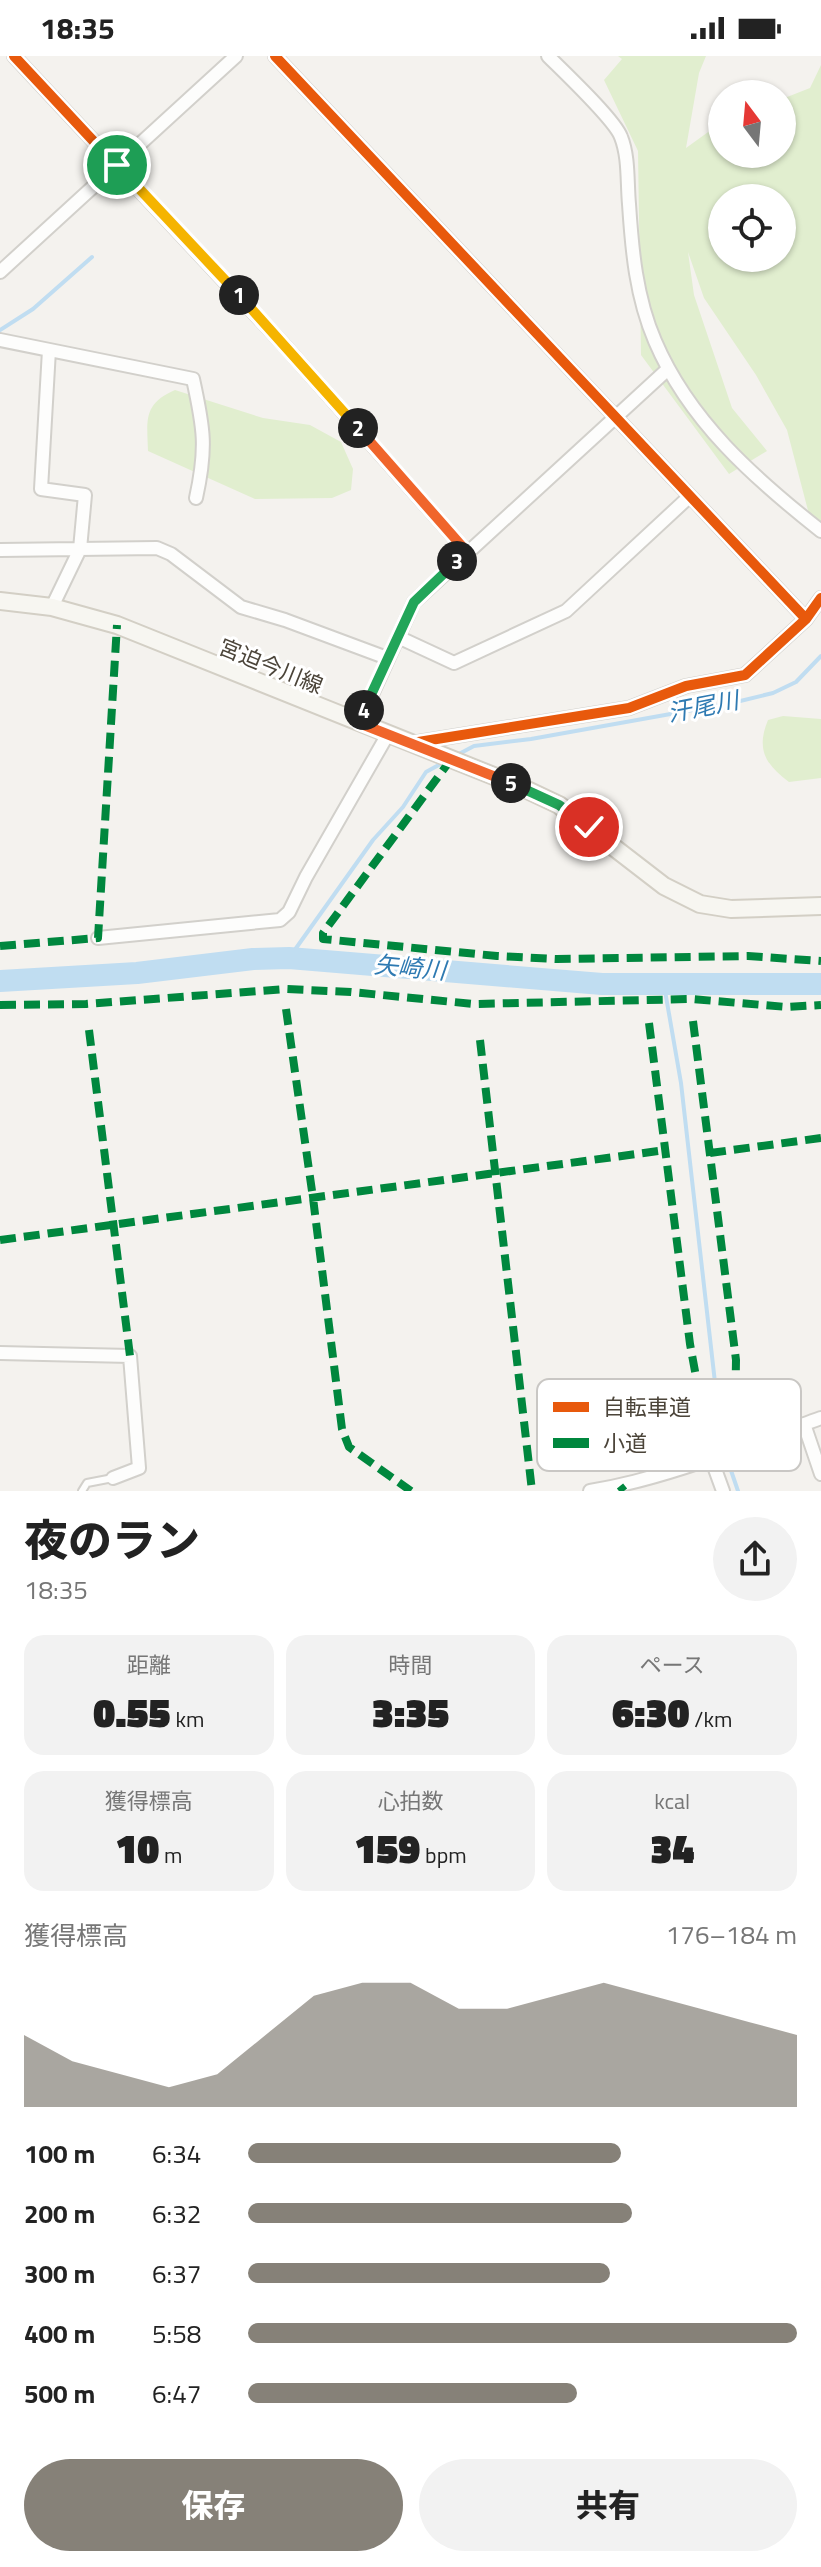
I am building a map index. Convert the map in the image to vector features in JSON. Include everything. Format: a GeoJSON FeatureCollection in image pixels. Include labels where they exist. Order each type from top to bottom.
{"type":"FeatureCollection","features":[{"type":"Feature","properties":{"kind":"main road","name":"宮迫今川線"},"geometry":{"type":"LineString","coordinates":[[0,601],[52,607],[117,625],[559,805],[664,886],[700,904],[731,909],[821,906]]}},
{"type":"Feature","properties":{"kind":"street"},"geometry":{"type":"LineString","coordinates":[[14,56],[284,345],[467,552]]}},
{"type":"Feature","properties":{"kind":"street"},"geometry":{"type":"LineString","coordinates":[[0,272],[236,56]]}},
{"type":"Feature","properties":{"kind":"street"},"geometry":{"type":"LineString","coordinates":[[275,56],[806,619]]}},
{"type":"Feature","properties":{"kind":"street"},"geometry":{"type":"LineString","coordinates":[[548,56],[621,136],[633,258],[646,316],[668,369],[688,402],[732,453],[821,531]]}},
{"type":"Feature","properties":{"kind":"street"},"geometry":{"type":"LineString","coordinates":[[0,340],[193,379],[205,433],[203,465],[196,498]]}},
{"type":"Feature","properties":{"kind":"street"},"geometry":{"type":"LineString","coordinates":[[49,350],[41,489],[85,495],[80,549],[52,607]]}},
{"type":"Feature","properties":{"kind":"street"},"geometry":{"type":"LineString","coordinates":[[359,723],[414,602],[668,369]]}},
{"type":"Feature","properties":{"kind":"street"},"geometry":{"type":"LineString","coordinates":[[398,637],[454,663],[566,611],[690,496]]}},
{"type":"Feature","properties":{"kind":"street"},"geometry":{"type":"LineString","coordinates":[[0,550],[157,548],[171,554],[241,607],[387,658]]}},
{"type":"Feature","properties":{"kind":"street"},"geometry":{"type":"LineString","coordinates":[[412,743],[629,708],[686,686],[745,675],[806,619],[821,598]]}},
{"type":"Feature","properties":{"kind":"street"},"geometry":{"type":"LineString","coordinates":[[98,938],[280,920],[289,912],[388,734]]}},
{"type":"Feature","properties":{"kind":"street"},"geometry":{"type":"LineString","coordinates":[[0,1353],[130,1356],[139,1468],[113,1478]]}},
{"type":"Feature","properties":{"kind":"street"},"geometry":{"type":"LineString","coordinates":[[801,1425],[821,1418]]}},
{"type":"Feature","properties":{"kind":"street"},"geometry":{"type":"LineString","coordinates":[[804,1424],[821,1474]]}},
{"type":"Feature","properties":{"kind":"street"},"geometry":{"type":"LineString","coordinates":[[590,1491],[620,1486],[669,1471]]}},
{"type":"Feature","properties":{"kind":"street"},"geometry":{"type":"LineString","coordinates":[[716,1471],[723,1491]]}},
{"type":"Feature","properties":{"kind":"lane"},"geometry":{"type":"LineString","coordinates":[[82,1491],[87,1483],[113,1478]]}},
{"type":"Feature","properties":{"kind":"green space"},"geometry":{"type":"Polygon","coordinates":[[[618,56],[706,56],[699,73],[686,148],[708,132],[708,168],[796,168],[796,94],[810,88],[821,65],[821,525],[811,522],[787,430],[756,375],[704,298],[688,252],[694,295],[732,408],[767,451],[729,474],[641,355],[638,151],[604,80],[622,59],[618,56]]]}},
{"type":"Feature","properties":{"kind":"green space"},"geometry":{"type":"Polygon","coordinates":[[[175,390],[263,418],[310,425],[341,442],[353,469],[351,490],[332,498],[255,499],[148,451],[148,422],[152,407],[175,390]]]}},
{"type":"Feature","properties":{"kind":"green space"},"geometry":{"type":"Polygon","coordinates":[[[783,716],[821,719],[821,778],[789,782],[769,762],[763,748],[764,730],[768,720],[783,716]]]}},
{"type":"Feature","properties":{"kind":"waterway"},"geometry":{"type":"LineString","coordinates":[[0,330],[33,309],[92,257]]}},
{"type":"Feature","properties":{"kind":"waterway","name":"汗尾川"},"geometry":{"type":"LineString","coordinates":[[457,755],[474,746],[531,739],[773,693],[796,682],[821,656]]}},
{"type":"Feature","properties":{"kind":"waterway"},"geometry":{"type":"LineString","coordinates":[[289,958],[426,772],[446,761]]}},
{"type":"Feature","properties":{"kind":"waterway","name":"矢崎川"},"geometry":{"type":"LineString","coordinates":[[0,981],[137,973],[253,959],[289,958],[602,984],[821,984]]}},
{"type":"Feature","properties":{"kind":"waterway"},"geometry":{"type":"LineString","coordinates":[[664,985],[681,1083],[715,1379]]}},
{"type":"Feature","properties":{"kind":"waterway"},"geometry":{"type":"LineString","coordinates":[[731,1471],[738,1491]]}},
{"type":"Feature","properties":{"kind":"marked path"},"geometry":{"type":"LineString","coordinates":[[0,946],[98,938],[117,625]]}},
{"type":"Feature","properties":{"kind":"marked path"},"geometry":{"type":"LineString","coordinates":[[452,758],[323,933],[323,939],[557,959],[748,956],[821,961]]}},
{"type":"Feature","properties":{"kind":"marked path"},"geometry":{"type":"LineString","coordinates":[[0,1005],[86,1004],[286,989],[474,1004],[691,999],[787,1007],[821,1005]]}},
{"type":"Feature","properties":{"kind":"marked path"},"geometry":{"type":"LineString","coordinates":[[286,1009],[342,1429],[349,1447],[411,1491]]}},
{"type":"Feature","properties":{"kind":"marked path"},"geometry":{"type":"LineString","coordinates":[[693,1021],[736,1360],[736,1379]]}},
{"type":"Feature","properties":{"kind":"marked path"},"geometry":{"type":"LineString","coordinates":[[649,1023],[696,1379]]}},
{"type":"Feature","properties":{"kind":"marked path"},"geometry":{"type":"LineString","coordinates":[[89,1030],[130,1356]]}},
{"type":"Feature","properties":{"kind":"marked path"},"geometry":{"type":"LineString","coordinates":[[480,1040],[532,1491]]}},
{"type":"Feature","properties":{"kind":"marked path"},"geometry":{"type":"LineString","coordinates":[[710,1153],[821,1138]]}},
{"type":"Feature","properties":{"kind":"marked path"},"geometry":{"type":"LineString","coordinates":[[0,1240],[666,1150]]}},
{"type":"Feature","properties":{"kind":"marked path"},"geometry":{"type":"LineString","coordinates":[[620,1486],[624,1491]]}},
{"type":"Feature","properties":{"kind":"cycle path"},"geometry":{"type":"LineString","coordinates":[[14,56],[284,345],[467,552]]}},
{"type":"Feature","properties":{"kind":"cycle path"},"geometry":{"type":"LineString","coordinates":[[275,56],[806,619]]}},
{"type":"Feature","properties":{"kind":"cycle path"},"geometry":{"type":"LineString","coordinates":[[412,743],[629,708],[686,686],[745,675],[806,619],[821,598]]}},
{"type":"Feature","properties":{"kind":"route"},"geometry":{"type":"LineString","coordinates":[[117,165],[230,285],[467,552],[414,602],[359,723],[521,787],[559,805],[589,827]]}}]}
